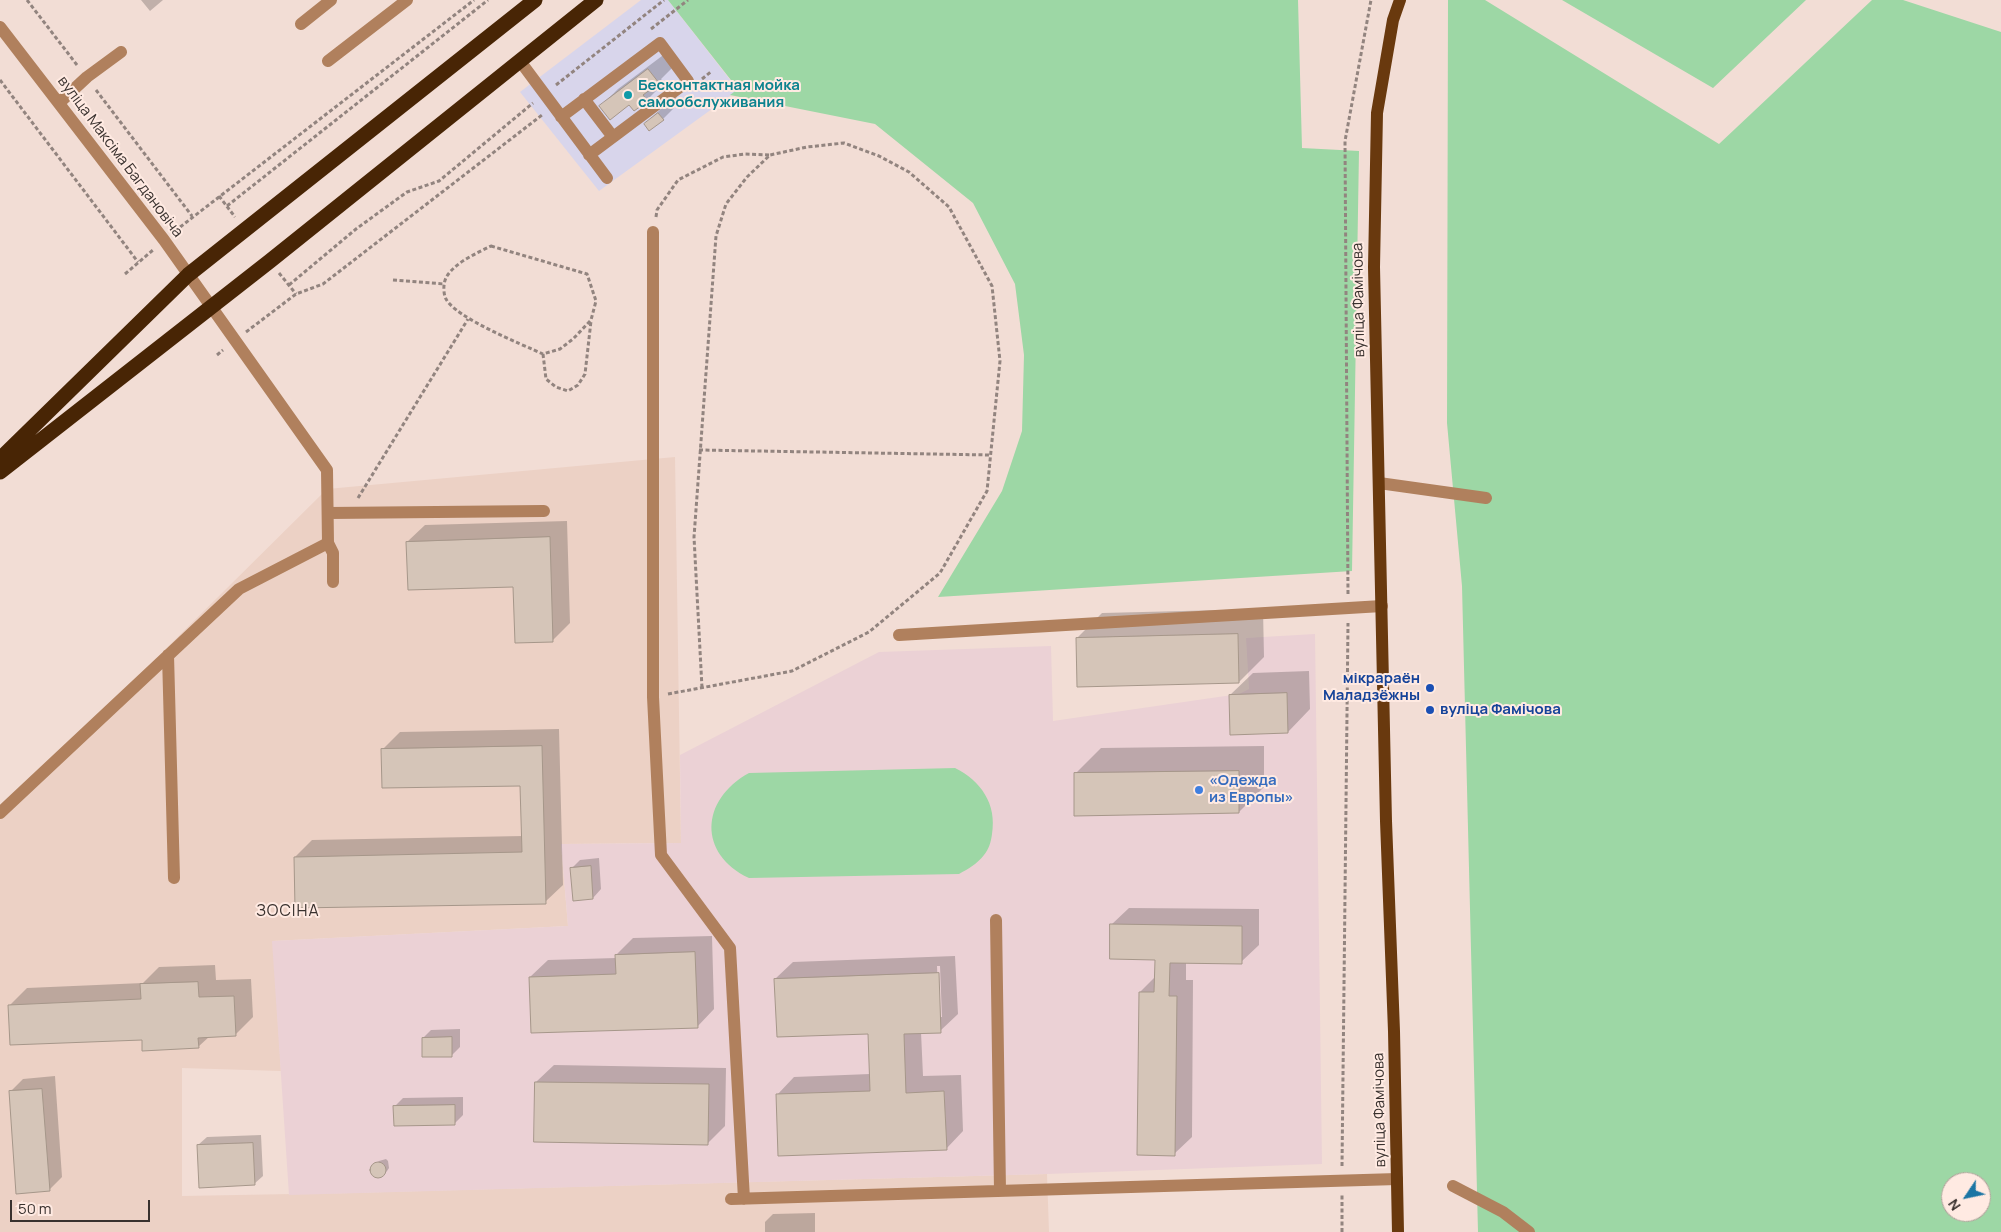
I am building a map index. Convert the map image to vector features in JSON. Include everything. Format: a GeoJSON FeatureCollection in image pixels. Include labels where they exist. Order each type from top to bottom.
{"type":"FeatureCollection","features":[{"type":"Feature","properties":{"kind":"highway"},"geometry":{"type":"LineString","coordinates":[[0,459],[188,275],[535,0]]}},
{"type":"Feature","properties":{"kind":"highway"},"geometry":{"type":"LineString","coordinates":[[0,472],[212,307],[596,0]]}},
{"type":"Feature","properties":{"kind":"main road","name":"вуліца Фамічова"},"geometry":{"type":"LineString","coordinates":[[1398,1232],[1394,1031],[1386,821],[1374,267],[1377,113],[1393,20],[1400,0]]}},
{"type":"Feature","properties":{"kind":"street"},"geometry":{"type":"LineString","coordinates":[[301,24],[331,0]]}},
{"type":"Feature","properties":{"kind":"street"},"geometry":{"type":"LineString","coordinates":[[328,61],[407,0]]}},
{"type":"Feature","properties":{"kind":"street","name":"вуліца Максіма Багдановіча"},"geometry":{"type":"LineString","coordinates":[[0,27],[164,240],[328,470],[328,543],[333,553],[333,582]]}},
{"type":"Feature","properties":{"kind":"street"},"geometry":{"type":"LineString","coordinates":[[557,112],[584,99],[660,43],[688,81],[589,154]]}},
{"type":"Feature","properties":{"kind":"street"},"geometry":{"type":"LineString","coordinates":[[59,103],[87,77],[120,52]]}},
{"type":"Feature","properties":{"kind":"street"},"geometry":{"type":"LineString","coordinates":[[520,61],[606,178]]}},
{"type":"Feature","properties":{"kind":"street"},"geometry":{"type":"LineString","coordinates":[[584,99],[613,137]]}},
{"type":"Feature","properties":{"kind":"street"},"geometry":{"type":"LineString","coordinates":[[653,232],[653,697],[661,855],[730,948],[737,1199],[1397,1179]]}},
{"type":"Feature","properties":{"kind":"street"},"geometry":{"type":"LineString","coordinates":[[1379,483],[1486,498]]}},
{"type":"Feature","properties":{"kind":"street"},"geometry":{"type":"LineString","coordinates":[[329,513],[544,511]]}},
{"type":"Feature","properties":{"kind":"street"},"geometry":{"type":"LineString","coordinates":[[0,813],[239,589],[328,543]]}},
{"type":"Feature","properties":{"kind":"street"},"geometry":{"type":"LineString","coordinates":[[899,635],[1382,606]]}},
{"type":"Feature","properties":{"kind":"street"},"geometry":{"type":"LineString","coordinates":[[168,655],[174,878]]}},
{"type":"Feature","properties":{"kind":"street"},"geometry":{"type":"LineString","coordinates":[[996,920],[1000,1191]]}},
{"type":"Feature","properties":{"kind":"street"},"geometry":{"type":"LineString","coordinates":[[1453,1186],[1503,1212],[1530,1232]]}},
{"type":"Feature","properties":{"kind":"path"},"geometry":{"type":"LineString","coordinates":[[27,0],[192,216]]}},
{"type":"Feature","properties":{"kind":"path"},"geometry":{"type":"LineString","coordinates":[[125,274],[192,216],[474,0]]}},
{"type":"Feature","properties":{"kind":"path"},"geometry":{"type":"LineString","coordinates":[[227,206],[488,0]]}},
{"type":"Feature","properties":{"kind":"path"},"geometry":{"type":"LineString","coordinates":[[289,285],[356,228],[407,192],[439,181],[544,94],[664,0]]}},
{"type":"Feature","properties":{"kind":"path"},"geometry":{"type":"LineString","coordinates":[[650,30],[688,0]]}},
{"type":"Feature","properties":{"kind":"path"},"geometry":{"type":"LineString","coordinates":[[0,80],[138,262]]}},
{"type":"Feature","properties":{"kind":"path"},"geometry":{"type":"LineString","coordinates":[[217,355],[296,294],[323,284],[557,112]]}},
{"type":"Feature","properties":{"kind":"path"},"geometry":{"type":"LineString","coordinates":[[653,232],[657,210],[678,180],[723,157],[744,154],[770,155],[807,147],[844,143],[879,156],[909,172],[949,207],[992,286],[1000,361],[987,491],[940,573],[869,632],[792,671],[653,697]]}},
{"type":"Feature","properties":{"kind":"path"},"geometry":{"type":"LineString","coordinates":[[702,688],[694,538],[716,236],[726,204],[747,177],[770,155]]}},
{"type":"Feature","properties":{"kind":"path"},"geometry":{"type":"LineString","coordinates":[[219,196],[246,230]]}},
{"type":"Feature","properties":{"kind":"path"},"geometry":{"type":"LineString","coordinates":[[543,354],[546,379],[556,387],[568,391],[578,385],[585,374],[591,320],[596,301],[586,274],[491,246],[464,260],[447,276],[444,284],[446,299],[468,319],[543,354],[560,349],[573,339],[591,320]]}},
{"type":"Feature","properties":{"kind":"path"},"geometry":{"type":"LineString","coordinates":[[270,261],[296,294]]}},
{"type":"Feature","properties":{"kind":"path"},"geometry":{"type":"LineString","coordinates":[[393,280],[444,284]]}},
{"type":"Feature","properties":{"kind":"path"},"geometry":{"type":"LineString","coordinates":[[348,513],[468,319]]}},
{"type":"Feature","properties":{"kind":"path"},"geometry":{"type":"LineString","coordinates":[[699,450],[990,455]]}},
{"type":"Feature","properties":{"kind":"shaded area"},"geometry":{"type":"Polygon","coordinates":[[[641,0],[668,0],[738,90],[599,191],[520,92],[641,0]]]}},
{"type":"Feature","properties":{"kind":"shaded area"},"geometry":{"type":"Polygon","coordinates":[[[675,457],[681,843],[561,844],[568,926],[273,941],[281,1071],[182,1068],[182,1196],[1047,1174],[1049,1232],[0,1232],[0,813],[327,489],[675,457]]]}},
{"type":"Feature","properties":{"kind":"shaded area"},"geometry":{"type":"Polygon","coordinates":[[[1315,634],[1322,1164],[1047,1174],[289,1195],[272,941],[568,926],[561,844],[681,843],[680,755],[879,652],[1051,646],[1053,721],[1239,694],[1249,689],[1246,638],[1315,634]]]}},
{"type":"Feature","properties":{"kind":"green space"},"geometry":{"type":"Polygon","coordinates":[[[668,0],[1298,0],[1302,148],[1359,151],[1352,571],[938,597],[1002,491],[1022,431],[1024,355],[1015,284],[973,203],[875,124],[730,95],[738,89],[668,0]]]}},
{"type":"Feature","properties":{"kind":"green space"},"geometry":{"type":"Polygon","coordinates":[[[1448,0],[1485,0],[1719,144],[1872,0],[1903,0],[2001,32],[2001,1232],[1478,1232],[1462,586],[1447,423],[1448,0]]]}},
{"type":"Feature","properties":{"kind":"green space"},"geometry":{"type":"Polygon","coordinates":[[[1562,0],[1806,0],[1713,88],[1562,0]]]}},
{"type":"Feature","properties":{"kind":"green space"},"geometry":{"type":"Polygon","coordinates":[[[955,768],[972,780],[985,795],[992,813],[993,823],[991,840],[986,853],[975,864],[959,874],[749,878],[732,868],[721,855],[714,841],[711,827],[714,812],[721,797],[733,784],[749,773],[955,768]]]}},
{"type":"Feature","properties":{"kind":"building","name":"Бесконтактная мойка самообслуживания"},"geometry":{"type":"Polygon","coordinates":[[[648,69],[659,83],[643,95],[648,101],[634,111],[629,105],[610,120],[599,106],[648,69]]]}},
{"type":"Feature","properties":{"kind":"building"},"geometry":{"type":"Polygon","coordinates":[[[658,113],[664,120],[649,131],[644,124],[658,113]]]}},
{"type":"Feature","properties":{"kind":"building"},"geometry":{"type":"Polygon","coordinates":[[[550,537],[553,642],[515,643],[513,587],[408,590],[406,542],[550,537]]]}},
{"type":"Feature","properties":{"kind":"building"},"geometry":{"type":"Polygon","coordinates":[[[1238,634],[1239,683],[1077,687],[1076,638],[1238,634]]]}},
{"type":"Feature","properties":{"kind":"building"},"geometry":{"type":"Polygon","coordinates":[[[1287,693],[1288,733],[1230,735],[1229,695],[1287,693]]]}},
{"type":"Feature","properties":{"kind":"building"},"geometry":{"type":"Polygon","coordinates":[[[542,746],[546,904],[295,908],[294,857],[522,852],[520,786],[382,788],[381,749],[542,746]]]}},
{"type":"Feature","properties":{"kind":"building"},"geometry":{"type":"Polygon","coordinates":[[[1239,771],[1239,813],[1074,816],[1074,773],[1239,771]]]}},
{"type":"Feature","properties":{"kind":"building"},"geometry":{"type":"Polygon","coordinates":[[[591,866],[593,899],[573,901],[570,868],[591,866]]]}},
{"type":"Feature","properties":{"kind":"building"},"geometry":{"type":"Polygon","coordinates":[[[1110,924],[1242,926],[1242,964],[1170,963],[1169,996],[1177,996],[1175,1156],[1137,1155],[1139,992],[1154,992],[1155,960],[1110,959],[1110,924]]]}},
{"type":"Feature","properties":{"kind":"building"},"geometry":{"type":"Polygon","coordinates":[[[695,952],[698,1028],[531,1033],[529,977],[616,974],[615,955],[695,952]]]}},
{"type":"Feature","properties":{"kind":"building"},"geometry":{"type":"Polygon","coordinates":[[[939,973],[941,1033],[904,1034],[906,1093],[944,1091],[947,1150],[778,1156],[776,1094],[870,1091],[868,1034],[777,1037],[774,979],[939,973]]]}},
{"type":"Feature","properties":{"kind":"building"},"geometry":{"type":"Polygon","coordinates":[[[198,982],[199,997],[234,996],[236,1036],[198,1038],[199,1048],[142,1051],[142,1040],[10,1045],[8,1005],[141,999],[140,984],[198,982]]]}},
{"type":"Feature","properties":{"kind":"building"},"geometry":{"type":"Polygon","coordinates":[[[452,1037],[452,1057],[422,1057],[422,1038],[452,1037]]]}},
{"type":"Feature","properties":{"kind":"building"},"geometry":{"type":"Polygon","coordinates":[[[535,1082],[709,1084],[708,1145],[534,1142],[535,1082]]]}},
{"type":"Feature","properties":{"kind":"building"},"geometry":{"type":"Polygon","coordinates":[[[42,1089],[50,1191],[16,1194],[9,1091],[42,1089]]]}},
{"type":"Feature","properties":{"kind":"building"},"geometry":{"type":"Polygon","coordinates":[[[455,1105],[455,1125],[394,1126],[393,1106],[455,1105]]]}},
{"type":"Feature","properties":{"kind":"building"},"geometry":{"type":"Polygon","coordinates":[[[253,1143],[255,1185],[199,1188],[197,1145],[253,1143]]]}},
{"type":"Feature","properties":{"kind":"building"},"geometry":{"type":"Polygon","coordinates":[[[378,1162],[386,1170],[378,1178],[370,1170],[378,1162]]]}},
{"type":"Feature","properties":{"kind":"place","name":"Бесконтактная мойка самообслуживания"},"geometry":{"type":"Point","coordinates":[628,95]}},
{"type":"Feature","properties":{"kind":"place","name":"мікрараён Маладзёжны"},"geometry":{"type":"Point","coordinates":[1430,688]}},
{"type":"Feature","properties":{"kind":"place","name":"вуліца Фамічова"},"geometry":{"type":"Point","coordinates":[1430,710]}},
{"type":"Feature","properties":{"kind":"place","name":"«Одежда из Европы»"},"geometry":{"type":"Point","coordinates":[1199,790]}},
{"type":"Feature","properties":{"kind":"district","name":"ЗОСІНА"},"geometry":{"type":"Point","coordinates":[288,912]}}]}
